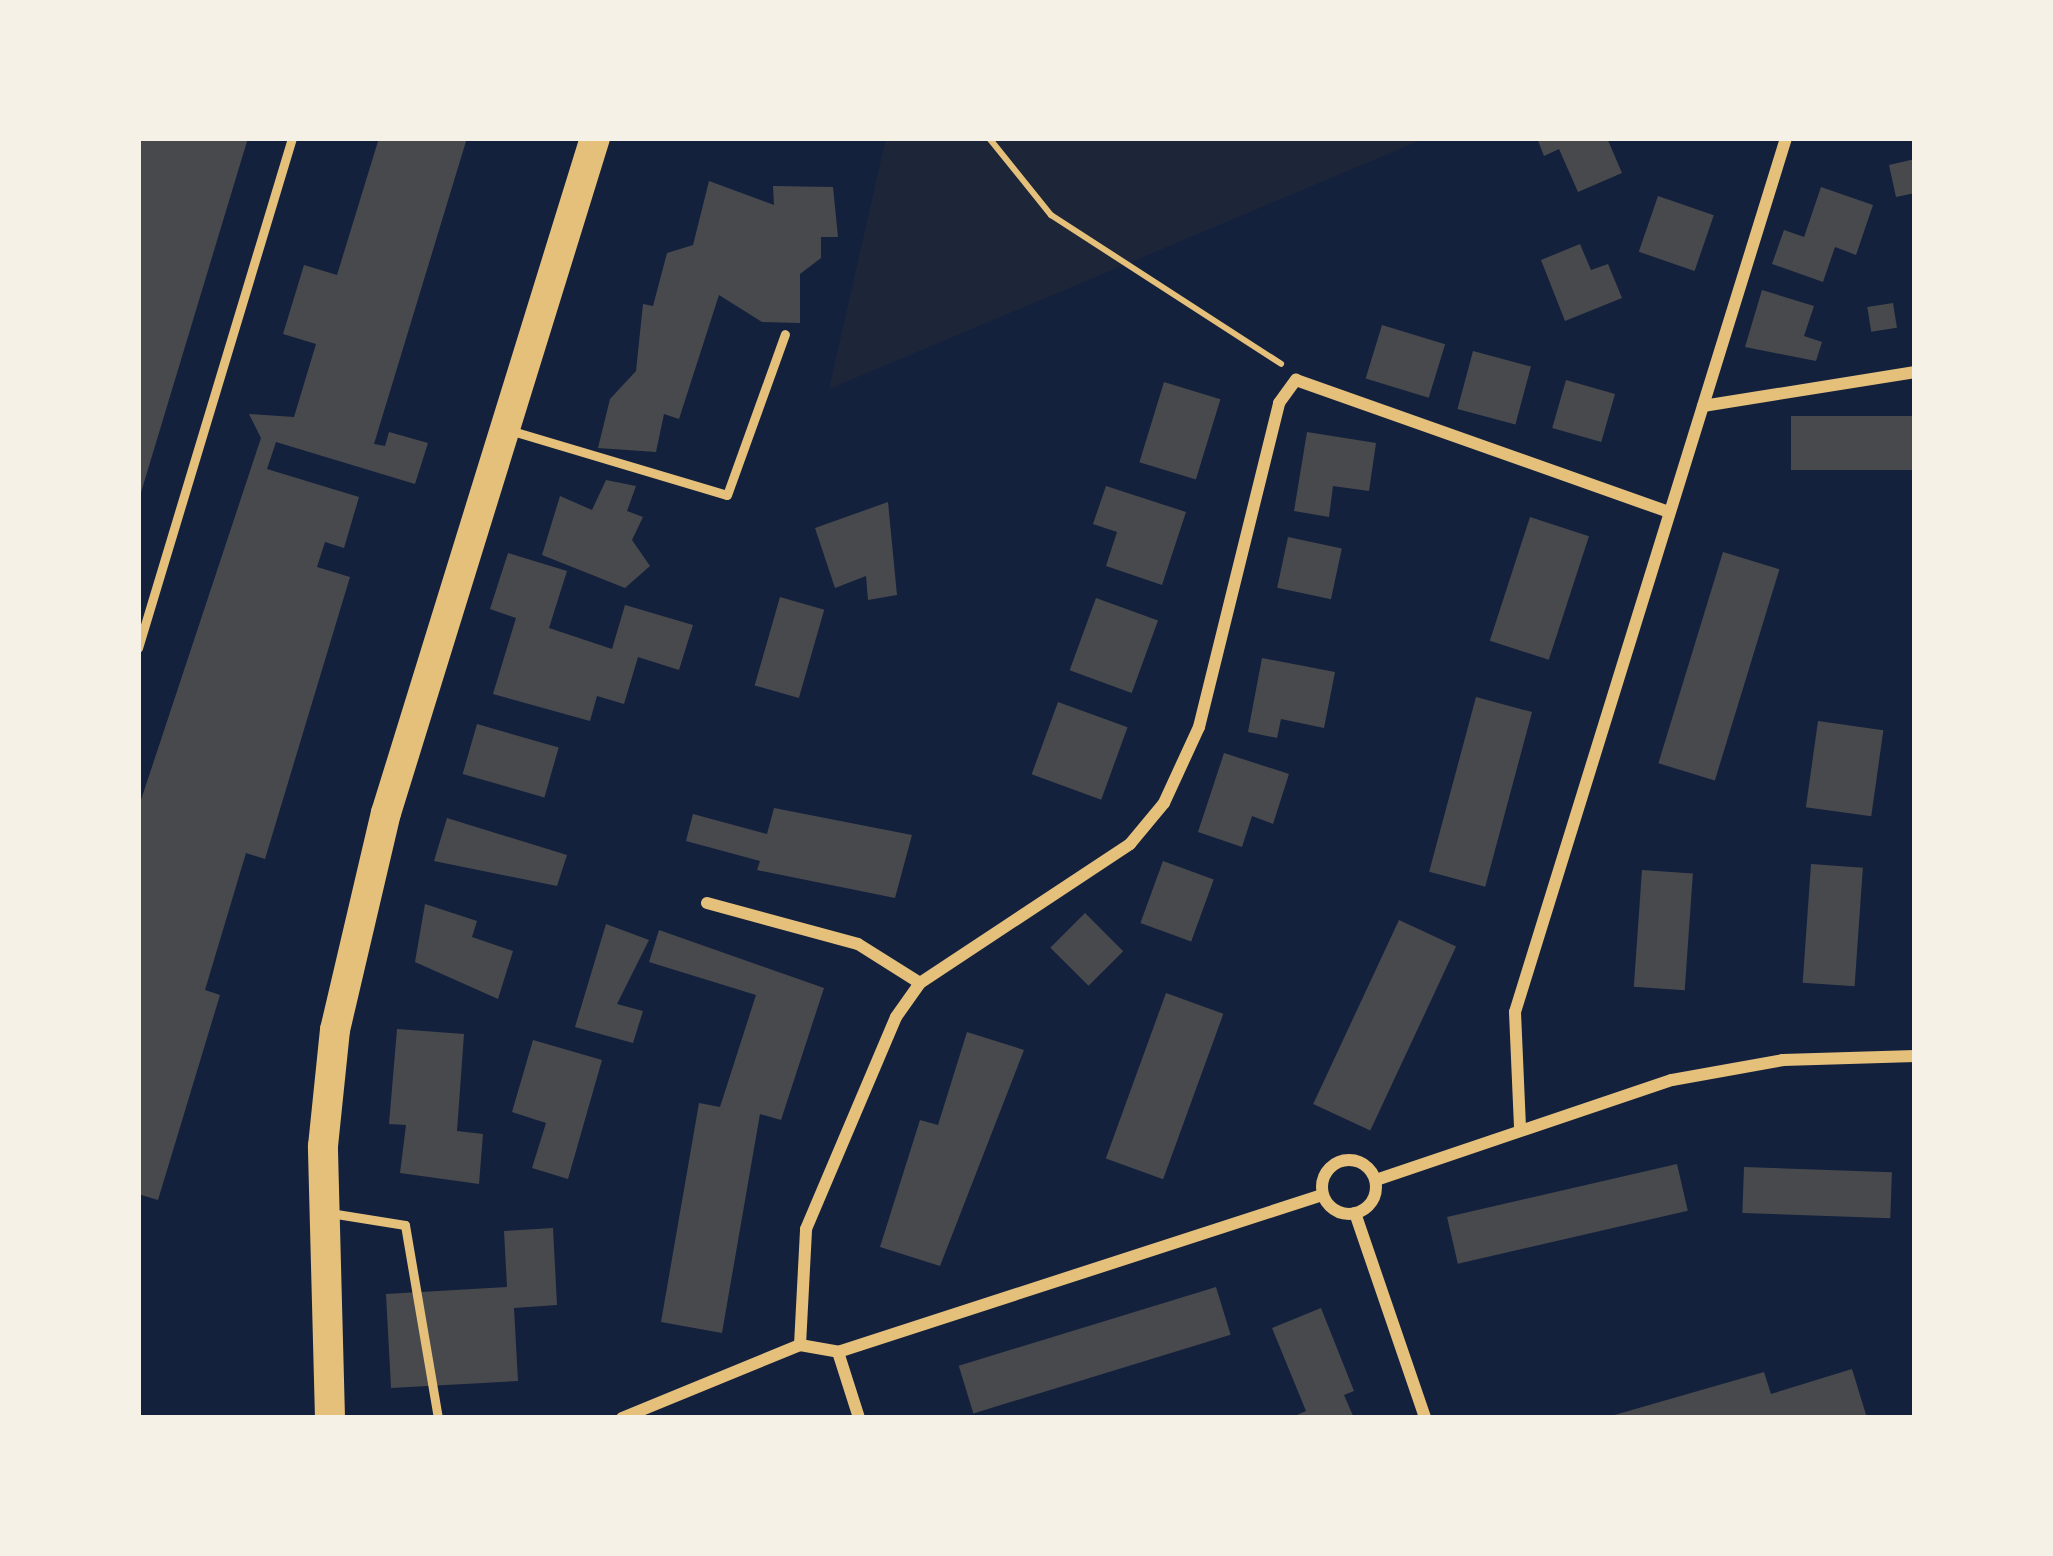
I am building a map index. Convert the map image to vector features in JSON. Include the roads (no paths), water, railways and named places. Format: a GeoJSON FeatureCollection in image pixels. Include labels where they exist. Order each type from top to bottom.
{"type":"FeatureCollection","features":[{"type":"Feature","properties":{"kind":"main road"},"geometry":{"type":"LineString","coordinates":[[330,1418],[325,1212],[335,1030],[386,812],[595,138]]}},
{"type":"Feature","properties":{"kind":"street"},"geometry":{"type":"LineString","coordinates":[[1520,1127],[1515,1012],[1666,511],[1786,138]]}},
{"type":"Feature","properties":{"kind":"street"},"geometry":{"type":"LineString","coordinates":[[1703,406],[1915,372]]}},
{"type":"Feature","properties":{"kind":"street"},"geometry":{"type":"LineString","coordinates":[[800,1345],[806,1229],[920,983],[1093,873],[1165,803],[1199,727],[1279,403],[1296,380],[1666,511]]}},
{"type":"Feature","properties":{"kind":"street"},"geometry":{"type":"LineString","coordinates":[[707,903],[858,944],[920,983]]}},
{"type":"Feature","properties":{"kind":"street"},"geometry":{"type":"LineString","coordinates":[[1355,1213],[1376,1180],[1520,1127],[1761,1064],[1915,1056]]}},
{"type":"Feature","properties":{"kind":"street"},"geometry":{"type":"LineString","coordinates":[[1322,1196],[1336,1162],[1354,1160],[1376,1180]]}},
{"type":"Feature","properties":{"kind":"street"},"geometry":{"type":"LineString","coordinates":[[622,1418],[800,1345],[838,1352],[1322,1196],[1355,1213],[1425,1418]]}},
{"type":"Feature","properties":{"kind":"street"},"geometry":{"type":"LineString","coordinates":[[838,1352],[860,1418]]}},
{"type":"Feature","properties":{"kind":"lane"},"geometry":{"type":"LineString","coordinates":[[138,648],[292,138]]}},
{"type":"Feature","properties":{"kind":"lane"},"geometry":{"type":"LineString","coordinates":[[504,429],[727,495],[785,334]]}},
{"type":"Feature","properties":{"kind":"lane"},"geometry":{"type":"LineString","coordinates":[[325,1212],[405,1226],[438,1418]]}}]}
